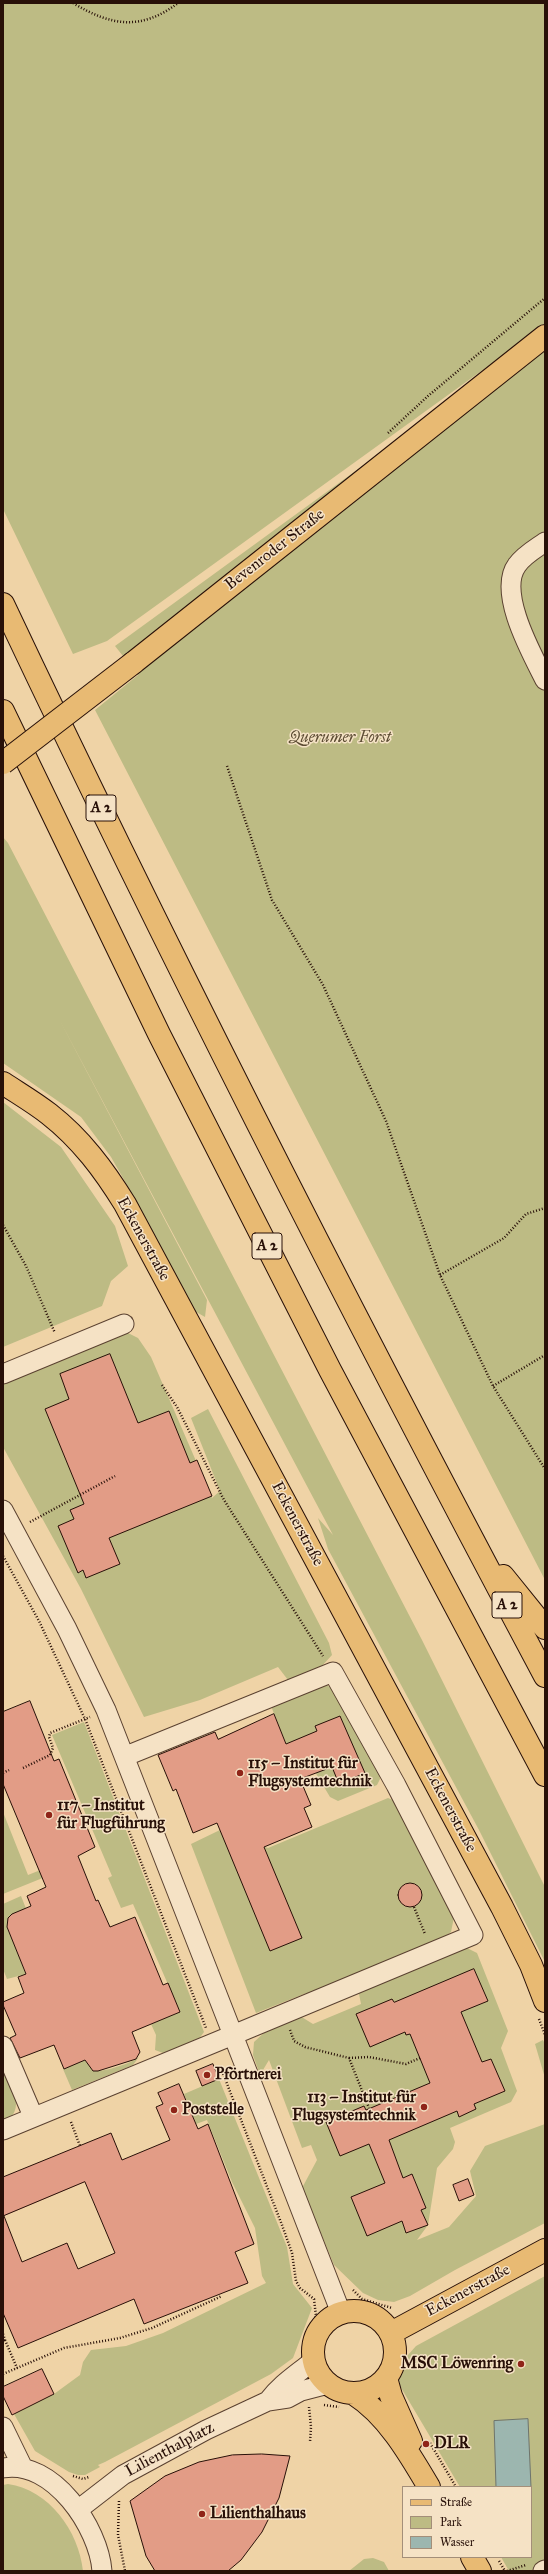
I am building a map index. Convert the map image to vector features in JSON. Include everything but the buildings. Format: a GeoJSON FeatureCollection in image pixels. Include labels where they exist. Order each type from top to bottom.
{"type":"FeatureCollection","features":[{"type":"Feature","properties":{"kind":"main road","name":"Bevenroder Straße"},"geometry":{"type":"LineString","coordinates":[[3,764],[545,336]]}},
{"type":"Feature","properties":{"kind":"main road","name":"A 2"},"geometry":{"type":"LineString","coordinates":[[3,604],[201,1011],[470,1535],[545,1676]]}},
{"type":"Feature","properties":{"kind":"main road","name":"A 2"},"geometry":{"type":"LineString","coordinates":[[3,711],[159,1034],[316,1342],[545,1775]]}},
{"type":"Feature","properties":{"kind":"main road","name":"Eckenerstraße"},"geometry":{"type":"LineString","coordinates":[[3,1083],[50,1114],[80,1143],[104,1171],[125,1204],[502,1907],[531,1966],[545,2001]]}},
{"type":"Feature","properties":{"kind":"main road"},"geometry":{"type":"LineString","coordinates":[[470,1535],[545,1628]]}},
{"type":"Feature","properties":{"kind":"main road","name":"Eckenerstraße"},"geometry":{"type":"LineString","coordinates":[[391,2332],[545,2250]]}},
{"type":"Feature","properties":{"kind":"main road"},"geometry":{"type":"LineString","coordinates":[[347,2400],[375,2388],[386,2378],[396,2356],[391,2332],[373,2315],[357,2311],[340,2313],[332,2317],[318,2332],[309,2353],[319,2373],[328,2384],[340,2391],[347,2400],[369,2404],[381,2416],[414,2462],[443,2483]]}},
{"type":"Feature","properties":{"kind":"main road"},"geometry":{"type":"LineString","coordinates":[[386,2378],[391,2396],[410,2441],[414,2462]]}},
{"type":"Feature","properties":{"kind":"main road"},"geometry":{"type":"LineString","coordinates":[[473,2558],[480,2571]]}},
{"type":"Feature","properties":{"kind":"street"},"geometry":{"type":"LineString","coordinates":[[545,542],[528,553],[516,566],[511,578],[510,591],[516,615],[545,680]]}},
{"type":"Feature","properties":{"kind":"street"},"geometry":{"type":"LineString","coordinates":[[3,1374],[124,1324]]}},
{"type":"Feature","properties":{"kind":"street"},"geometry":{"type":"LineString","coordinates":[[3,1510],[106,1710],[126,1756],[340,2313]]}},
{"type":"Feature","properties":{"kind":"street"},"geometry":{"type":"LineString","coordinates":[[3,2130],[33,2116],[473,1935],[396,1785],[333,1672],[126,1756]]}},
{"type":"Feature","properties":{"kind":"street"},"geometry":{"type":"LineString","coordinates":[[3,2046],[33,2116]]}},
{"type":"Feature","properties":{"kind":"street","name":"Lilienthalplatz"},"geometry":{"type":"LineString","coordinates":[[268,2401],[280,2384],[293,2378],[309,2353]]}},
{"type":"Feature","properties":{"kind":"street","name":"Lilienthalplatz"},"geometry":{"type":"LineString","coordinates":[[78,2509],[123,2475],[206,2430],[268,2401],[288,2398],[301,2391],[328,2384]]}},
{"type":"Feature","properties":{"kind":"street"},"geometry":{"type":"LineString","coordinates":[[3,2427],[23,2468]]}},
{"type":"Feature","properties":{"kind":"street"},"geometry":{"type":"LineString","coordinates":[[3,2468],[23,2468],[37,2474],[65,2494],[78,2509],[96,2543],[102,2571]]}},
{"type":"Feature","properties":{"kind":"path"},"geometry":{"type":"LineString","coordinates":[[73,3],[90,14],[118,22],[142,22],[163,14],[178,3]]}},
{"type":"Feature","properties":{"kind":"path"},"geometry":{"type":"LineString","coordinates":[[227,766],[272,900],[324,986],[386,1121],[440,1276],[493,1386],[545,1469]]}},
{"type":"Feature","properties":{"kind":"path"},"geometry":{"type":"LineString","coordinates":[[440,1276],[504,1238],[526,1214],[545,1208]]}},
{"type":"Feature","properties":{"kind":"path"},"geometry":{"type":"LineString","coordinates":[[3,1225],[26,1266],[62,1350]]}},
{"type":"Feature","properties":{"kind":"path"},"geometry":{"type":"LineString","coordinates":[[493,1386],[545,1355]]}},
{"type":"Feature","properties":{"kind":"path"},"geometry":{"type":"LineString","coordinates":[[162,1385],[177,1407],[224,1500],[333,1672]]}},
{"type":"Feature","properties":{"kind":"path"},"geometry":{"type":"LineString","coordinates":[[14,1529],[41,1517],[115,1476]]}},
{"type":"Feature","properties":{"kind":"path"},"geometry":{"type":"LineString","coordinates":[[3,1556],[39,1621],[85,1719],[211,2043]]}},
{"type":"Feature","properties":{"kind":"path"},"geometry":{"type":"LineString","coordinates":[[23,1768],[50,1755],[53,1748],[49,1737],[50,1733],[106,1710]]}},
{"type":"Feature","properties":{"kind":"path"},"geometry":{"type":"LineString","coordinates":[[3,1773],[9,1770]]}},
{"type":"Feature","properties":{"kind":"path"},"geometry":{"type":"LineString","coordinates":[[414,1907],[433,1952]]}},
{"type":"Feature","properties":{"kind":"path"},"geometry":{"type":"LineString","coordinates":[[283,2014],[294,2041],[305,2047],[349,2058],[369,2058],[406,2064],[420,2058]]}},
{"type":"Feature","properties":{"kind":"path"},"geometry":{"type":"LineString","coordinates":[[349,2058],[369,2108]]}},
{"type":"Feature","properties":{"kind":"path"},"geometry":{"type":"LineString","coordinates":[[222,2071],[292,2253],[296,2281],[300,2288],[314,2299],[316,2316],[309,2353]]}},
{"type":"Feature","properties":{"kind":"path"},"geometry":{"type":"LineString","coordinates":[[70,2119],[80,2146]]}},
{"type":"Feature","properties":{"kind":"path"},"geometry":{"type":"LineString","coordinates":[[314,2299],[350,2286],[362,2299],[373,2304],[390,2309],[403,2306],[410,2322]]}},
{"type":"Feature","properties":{"kind":"path"},"geometry":{"type":"LineString","coordinates":[[3,2374],[64,2348],[120,2338],[152,2328],[222,2296]]}},
{"type":"Feature","properties":{"kind":"path"},"geometry":{"type":"LineString","coordinates":[[3,2334],[4,2340],[17,2368]]}},
{"type":"Feature","properties":{"kind":"path"},"geometry":{"type":"LineString","coordinates":[[316,2404],[347,2400]]}},
{"type":"Feature","properties":{"kind":"path"},"geometry":{"type":"LineString","coordinates":[[302,2406],[309,2403],[311,2427],[310,2442]]}},
{"type":"Feature","properties":{"kind":"path"},"geometry":{"type":"LineString","coordinates":[[70,2475],[83,2479],[94,2474]]}},
{"type":"Feature","properties":{"kind":"path"},"geometry":{"type":"LineString","coordinates":[[119,2498],[118,2535],[125,2571]]}},
{"type":"Feature","properties":{"kind":"path"},"geometry":{"type":"LineString","coordinates":[[498,2558],[505,2571]]}},
{"type":"Feature","properties":{"kind":"green space"},"geometry":{"type":"Polygon","coordinates":[[[3,3],[545,3],[545,325],[107,641],[73,654],[3,509],[3,3]]]}},
{"type":"Feature","properties":{"kind":"green space","name":"Querumer Forst"},"geometry":{"type":"Polygon","coordinates":[[[545,333],[545,1580],[95,710],[138,675],[115,646],[545,333]]]}},
{"type":"Feature","properties":{"kind":"green space"},"geometry":{"type":"Polygon","coordinates":[[[3,837],[8,843],[422,1640],[545,1887],[545,1962],[479,1830],[328,1549],[318,1518],[333,1535],[58,1017],[207,1300],[205,1317],[191,1309],[140,1208],[111,1157],[81,1117],[3,1063],[3,837]]]}},
{"type":"Feature","properties":{"kind":"green space"},"geometry":{"type":"Polygon","coordinates":[[[3,1102],[61,1147],[115,1226],[128,1266],[111,1281],[102,1306],[3,1347],[3,1102]]]}},
{"type":"Feature","properties":{"kind":"green space"},"geometry":{"type":"Polygon","coordinates":[[[124,1331],[138,1338],[151,1357],[212,1498],[220,1491],[191,1418],[208,1409],[329,1643],[332,1655],[321,1667],[288,1680],[278,1667],[200,1700],[144,1717],[81,1589],[3,1447],[3,1381],[124,1331]]]}},
{"type":"Feature","properties":{"kind":"green space"},"geometry":{"type":"Polygon","coordinates":[[[316,1684],[327,1685],[339,1695],[379,1769],[380,1779],[377,1785],[338,1801],[330,1797],[308,1760],[295,1766],[269,1701],[316,1684]]]}},
{"type":"Feature","properties":{"kind":"green space"},"geometry":{"type":"Polygon","coordinates":[[[84,1722],[204,2032],[198,2040],[163,2053],[155,2050],[156,2035],[151,2024],[180,2012],[133,1904],[121,1908],[108,1878],[112,1876],[52,1735],[84,1722]]]}},
{"type":"Feature","properties":{"kind":"green space"},"geometry":{"type":"Polygon","coordinates":[[[388,1798],[398,1802],[455,1912],[451,1932],[438,1942],[334,1986],[304,1994],[256,2013],[191,1844],[220,1830],[268,1848],[388,1798]]]}},
{"type":"Feature","properties":{"kind":"green space"},"geometry":{"type":"Polygon","coordinates":[[[3,1812],[28,1875],[53,1865],[55,1873],[3,1894],[3,1812]]]}},
{"type":"Feature","properties":{"kind":"green space"},"geometry":{"type":"Polygon","coordinates":[[[21,1896],[29,1916],[20,1915],[15,1918],[13,1925],[16,1944],[26,1974],[7,1979],[3,1969],[3,1904],[21,1896]]]}},
{"type":"Feature","properties":{"kind":"green space"},"geometry":{"type":"Polygon","coordinates":[[[465,1947],[477,1953],[508,2031],[501,2048],[517,2091],[511,2102],[450,2128],[455,2142],[453,2149],[437,2168],[428,2225],[417,2240],[449,2227],[476,2196],[470,2171],[485,2146],[545,2124],[545,2223],[455,2270],[410,2296],[394,2302],[378,2300],[363,2293],[334,2265],[302,2188],[317,2160],[311,2145],[302,2148],[269,2060],[260,2075],[253,2055],[254,2042],[266,2031],[300,2016],[313,2024],[361,2004],[358,1989],[465,1947]]]}},
{"type":"Feature","properties":{"kind":"green space"},"geometry":{"type":"Polygon","coordinates":[[[543,2040],[545,2044],[545,2078],[535,2044],[543,2040]]]}},
{"type":"Feature","properties":{"kind":"green space"},"geometry":{"type":"Polygon","coordinates":[[[139,2057],[133,2065],[72,2090],[63,2069],[87,2059],[92,2070],[96,2071],[109,2069],[123,2065],[139,2057]]]}},
{"type":"Feature","properties":{"kind":"green space"},"geometry":{"type":"Polygon","coordinates":[[[3,2066],[13,2089],[16,2104],[15,2112],[11,2118],[3,2123],[3,2066]]]}},
{"type":"Feature","properties":{"kind":"green space"},"geometry":{"type":"Polygon","coordinates":[[[219,2079],[287,2247],[293,2284],[312,2308],[293,2358],[271,2374],[98,2465],[100,2467],[85,2475],[78,2475],[69,2472],[35,2451],[14,2414],[54,2394],[80,2375],[83,2362],[91,2350],[126,2346],[163,2333],[266,2283],[262,2276],[255,2228],[232,2182],[207,2120],[196,2124],[184,2094],[219,2079]]]}},
{"type":"Feature","properties":{"kind":"green space"},"geometry":{"type":"Polygon","coordinates":[[[545,2276],[545,2571],[509,2571],[502,2558],[532,2558],[532,2486],[459,2486],[400,2386],[398,2374],[400,2364],[416,2346],[545,2276]]]}},
{"type":"Feature","properties":{"kind":"green space"},"geometry":{"type":"Polygon","coordinates":[[[8,2484],[23,2488],[36,2494],[49,2504],[59,2515],[68,2527],[75,2541],[83,2571],[3,2571],[3,2485],[8,2484]]]}},
{"type":"Feature","properties":{"kind":"green space"},"geometry":{"type":"Polygon","coordinates":[[[373,2558],[384,2562],[389,2571],[349,2571],[364,2559],[373,2558]]]}},
{"type":"Feature","properties":{"kind":"water"},"geometry":{"type":"Polygon","coordinates":[[[528,2419],[531,2486],[496,2486],[494,2421],[528,2419]]]}},
{"type":"Feature","properties":{"kind":"place","name":"115 – Institut für Flugsystemtechnik"},"geometry":{"type":"Point","coordinates":[240,1773]}},
{"type":"Feature","properties":{"kind":"place","name":"117 – Institut für Flugführung"},"geometry":{"type":"Point","coordinates":[49,1815]}},
{"type":"Feature","properties":{"kind":"place","name":"Pförtnerei"},"geometry":{"type":"Point","coordinates":[207,2075]}},
{"type":"Feature","properties":{"kind":"place","name":"113 – Institut für Flugsystemtechnik"},"geometry":{"type":"Point","coordinates":[424,2107]}},
{"type":"Feature","properties":{"kind":"place","name":"Poststelle"},"geometry":{"type":"Point","coordinates":[174,2110]}},
{"type":"Feature","properties":{"kind":"place","name":"MSC Löwenring"},"geometry":{"type":"Point","coordinates":[521,2364]}},
{"type":"Feature","properties":{"kind":"place","name":"DLR"},"geometry":{"type":"Point","coordinates":[426,2444]}},
{"type":"Feature","properties":{"kind":"place","name":"Lilienthalhaus"},"geometry":{"type":"Point","coordinates":[202,2514]}}]}
